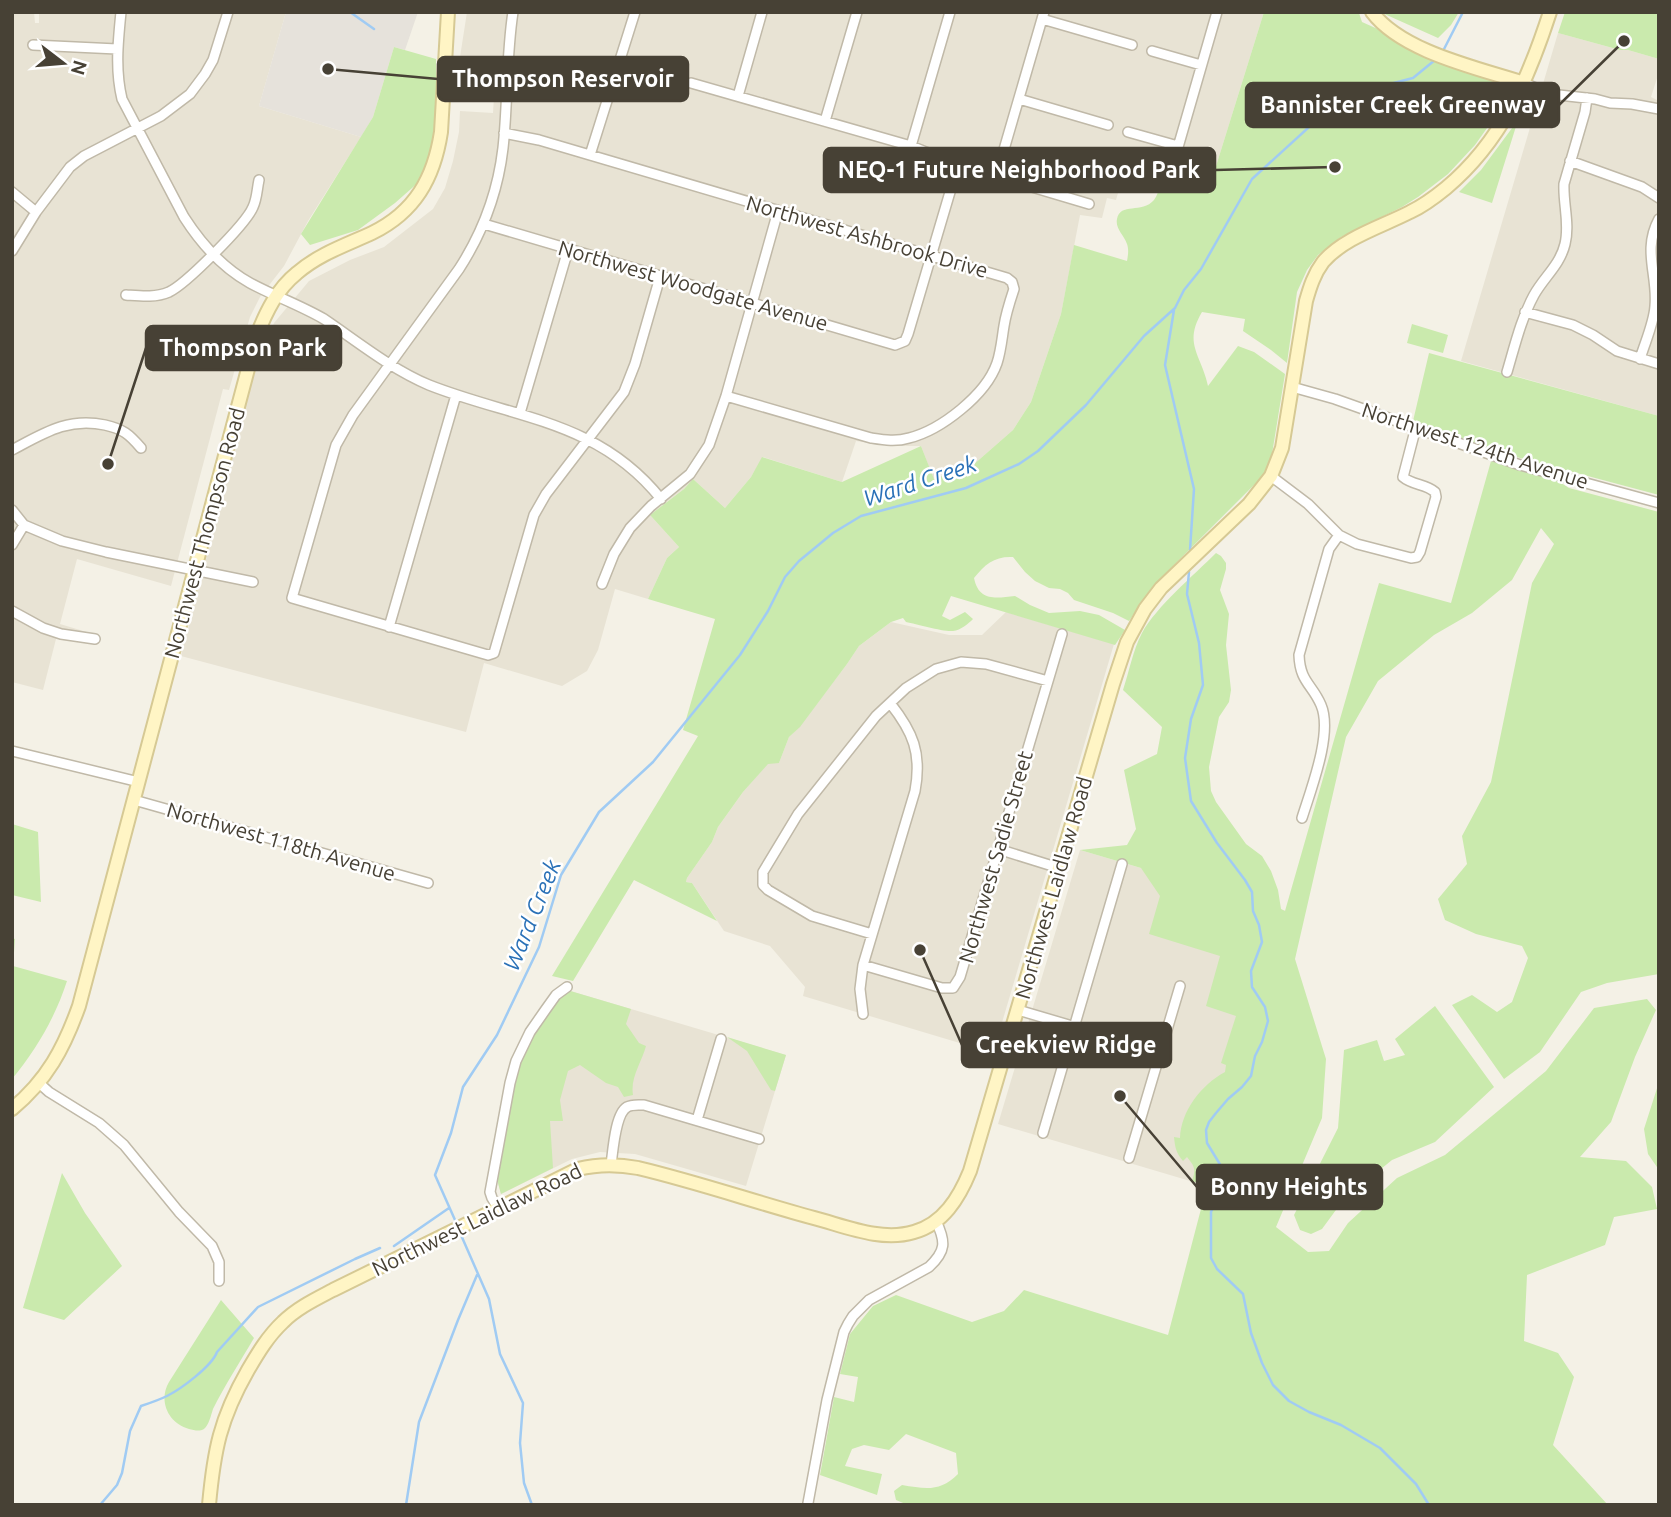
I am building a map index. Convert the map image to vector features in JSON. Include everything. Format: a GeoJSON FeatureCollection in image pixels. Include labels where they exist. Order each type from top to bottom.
{"type":"FeatureCollection","features":[{"type":"Feature","properties":{"kind":"street"},"geometry":{"type":"LineString","coordinates":[[121,12],[117,49],[118,84],[122,99],[184,217],[213,253],[242,278],[317,315],[391,365],[418,379],[456,395],[550,423],[588,440],[618,457],[661,499]]}},
{"type":"Feature","properties":{"kind":"street"},"geometry":{"type":"LineString","coordinates":[[12,251],[36,212],[77,161],[172,108],[190,94],[213,60],[228,12]]}},
{"type":"Feature","properties":{"kind":"street","name":"Northwest Thompson Road"},"geometry":{"type":"LineString","coordinates":[[12,1109],[39,1083],[62,1050],[79,1006],[257,335],[267,310],[289,281],[323,255],[380,229],[398,217],[424,187],[439,149],[442,132],[448,12]]}},
{"type":"Feature","properties":{"kind":"street"},"geometry":{"type":"LineString","coordinates":[[513,12],[504,133],[496,185],[484,224],[468,255],[347,425],[336,445],[292,598],[481,653],[492,654],[496,651],[534,515],[542,500],[619,400],[628,384],[660,277]]}},
{"type":"Feature","properties":{"kind":"street"},"geometry":{"type":"LineString","coordinates":[[590,155],[635,12]]}},
{"type":"Feature","properties":{"kind":"street"},"geometry":{"type":"LineString","coordinates":[[738,96],[762,12]]}},
{"type":"Feature","properties":{"kind":"street"},"geometry":{"type":"LineString","coordinates":[[825,121],[857,12]]}},
{"type":"Feature","properties":{"kind":"street"},"geometry":{"type":"LineString","coordinates":[[911,146],[950,12]]}},
{"type":"Feature","properties":{"kind":"street"},"geometry":{"type":"LineString","coordinates":[[1174,161],[1217,12]]}},
{"type":"Feature","properties":{"kind":"street"},"geometry":{"type":"LineString","coordinates":[[1372,12],[1385,27],[1412,44],[1550,94],[1659,110]]}},
{"type":"Feature","properties":{"kind":"street","name":"Northwest Laidlaw Road"},"geometry":{"type":"LineString","coordinates":[[209,1505],[217,1443],[228,1408],[254,1360],[283,1322],[324,1294],[578,1169],[621,1165],[654,1172],[877,1234],[912,1233],[936,1221],[955,1200],[970,1171],[1113,684],[1127,642],[1140,615],[1161,589],[1241,512],[1271,476],[1282,448],[1306,301],[1313,279],[1322,264],[1338,248],[1413,211],[1468,167],[1513,106],[1541,43],[1550,12]]}},
{"type":"Feature","properties":{"kind":"street"},"geometry":{"type":"LineString","coordinates":[[996,177],[1043,16],[1132,45]]}},
{"type":"Feature","properties":{"kind":"street"},"geometry":{"type":"LineString","coordinates":[[33,45],[117,49]]}},
{"type":"Feature","properties":{"kind":"street"},"geometry":{"type":"LineString","coordinates":[[1152,51],[1201,65]]}},
{"type":"Feature","properties":{"kind":"street"},"geometry":{"type":"LineString","coordinates":[[691,83],[911,146],[958,165],[1089,204]]}},
{"type":"Feature","properties":{"kind":"street"},"geometry":{"type":"LineString","coordinates":[[1507,372],[1525,312],[1536,290],[1559,260],[1565,246],[1567,231],[1564,184],[1587,98]]}},
{"type":"Feature","properties":{"kind":"street"},"geometry":{"type":"LineString","coordinates":[[1019,99],[1108,125]]}},
{"type":"Feature","properties":{"kind":"street"},"geometry":{"type":"LineString","coordinates":[[1128,132],[1178,146]]}},
{"type":"Feature","properties":{"kind":"street","name":"Northwest Ashbrook Drive"},"geometry":{"type":"LineString","coordinates":[[504,133],[539,140],[1007,278],[1014,286],[997,363],[990,377],[980,393],[963,408],[924,433],[890,441],[871,438],[726,396]]}},
{"type":"Feature","properties":{"kind":"street"},"geometry":{"type":"LineString","coordinates":[[1570,161],[1642,187],[1659,198]]}},
{"type":"Feature","properties":{"kind":"street"},"geometry":{"type":"LineString","coordinates":[[930,256],[958,165]]}},
{"type":"Feature","properties":{"kind":"street"},"geometry":{"type":"LineString","coordinates":[[126,295],[168,293],[184,281],[243,222],[253,207],[259,180]]}},
{"type":"Feature","properties":{"kind":"street"},"geometry":{"type":"LineString","coordinates":[[12,192],[36,212]]}},
{"type":"Feature","properties":{"kind":"street"},"geometry":{"type":"LineString","coordinates":[[602,584],[624,537],[645,512],[690,474],[703,456],[726,396],[778,211]]}},
{"type":"Feature","properties":{"kind":"street"},"geometry":{"type":"LineString","coordinates":[[1640,359],[1655,310],[1650,256],[1652,235],[1659,219]]}},
{"type":"Feature","properties":{"kind":"street","name":"Northwest Woodgate Avenue"},"geometry":{"type":"LineString","coordinates":[[484,224],[895,345],[901,343],[908,334],[930,256]]}},
{"type":"Feature","properties":{"kind":"street"},"geometry":{"type":"LineString","coordinates":[[520,414],[568,250]]}},
{"type":"Feature","properties":{"kind":"street"},"geometry":{"type":"LineString","coordinates":[[1525,312],[1585,330],[1617,351],[1659,364]]}},
{"type":"Feature","properties":{"kind":"street","name":"Northwest 124th Avenue"},"geometry":{"type":"LineString","coordinates":[[1292,387],[1520,465],[1659,503]]}},
{"type":"Feature","properties":{"kind":"street"},"geometry":{"type":"LineString","coordinates":[[389,627],[456,395]]}},
{"type":"Feature","properties":{"kind":"street"},"geometry":{"type":"LineString","coordinates":[[12,450],[53,429],[82,422],[125,432],[141,448]]}},
{"type":"Feature","properties":{"kind":"street"},"geometry":{"type":"LineString","coordinates":[[1271,476],[1308,504],[1339,535],[1357,544],[1411,558],[1417,557],[1436,497],[1432,489],[1402,477],[1416,428]]}},
{"type":"Feature","properties":{"kind":"street"},"geometry":{"type":"LineString","coordinates":[[12,510],[24,525],[61,541],[253,582]]}},
{"type":"Feature","properties":{"kind":"street"},"geometry":{"type":"LineString","coordinates":[[12,545],[24,525]]}},
{"type":"Feature","properties":{"kind":"street"},"geometry":{"type":"LineString","coordinates":[[1302,818],[1323,745],[1325,719],[1321,705],[1304,680],[1299,655],[1329,549],[1339,535]]}},
{"type":"Feature","properties":{"kind":"street"},"geometry":{"type":"LineString","coordinates":[[12,611],[43,628],[95,639]]}},
{"type":"Feature","properties":{"kind":"street","name":"Northwest Sadie Street"},"geometry":{"type":"LineString","coordinates":[[863,965],[942,988],[953,988],[960,977],[1062,634]]}},
{"type":"Feature","properties":{"kind":"street"},"geometry":{"type":"LineString","coordinates":[[872,934],[812,916],[763,885],[763,872],[798,814],[876,716],[906,688],[936,669],[961,662],[986,664],[1048,681]]}},
{"type":"Feature","properties":{"kind":"street"},"geometry":{"type":"LineString","coordinates":[[863,1014],[860,989],[863,965],[915,791],[918,769],[914,740],[905,722],[890,703]]}},
{"type":"Feature","properties":{"kind":"street"},"geometry":{"type":"LineString","coordinates":[[12,751],[139,782]]}},
{"type":"Feature","properties":{"kind":"street","name":"Northwest 118th Avenue"},"geometry":{"type":"LineString","coordinates":[[134,800],[428,883]]}},
{"type":"Feature","properties":{"kind":"street"},"geometry":{"type":"LineString","coordinates":[[998,849],[1059,868]]}},
{"type":"Feature","properties":{"kind":"street"},"geometry":{"type":"LineString","coordinates":[[1043,1133],[1122,864]]}},
{"type":"Feature","properties":{"kind":"street"},"geometry":{"type":"LineString","coordinates":[[1129,1158],[1180,986]]}},
{"type":"Feature","properties":{"kind":"street"},"geometry":{"type":"LineString","coordinates":[[498,1208],[490,1192],[512,1074],[530,1032],[556,995],[566,987]]}},
{"type":"Feature","properties":{"kind":"street"},"geometry":{"type":"LineString","coordinates":[[1018,1010],[1160,1052]]}},
{"type":"Feature","properties":{"kind":"street"},"geometry":{"type":"LineString","coordinates":[[697,1120],[721,1039]]}},
{"type":"Feature","properties":{"kind":"street"},"geometry":{"type":"LineString","coordinates":[[39,1083],[99,1123],[124,1145],[179,1212],[212,1246],[219,1262],[219,1281]]}},
{"type":"Feature","properties":{"kind":"street"},"geometry":{"type":"LineString","coordinates":[[611,1165],[619,1118],[626,1107],[631,1105],[644,1105],[759,1139]]}},
{"type":"Feature","properties":{"kind":"street"},"geometry":{"type":"LineString","coordinates":[[808,1503],[827,1400],[844,1332],[853,1316],[869,1300],[929,1267],[935,1261],[944,1243],[936,1221]]}},
{"type":"Feature","properties":{"kind":"shaded area"},"geometry":{"type":"Polygon","coordinates":[[[12,12],[34,12],[35,23],[39,23],[39,12],[286,12],[259,106],[361,137],[308,221],[284,266],[260,297],[250,317],[229,390],[223,389],[171,586],[77,559],[60,624],[100,636],[78,640],[56,639],[43,690],[12,682],[12,12]]]}},
{"type":"Feature","properties":{"kind":"shaded area"},"geometry":{"type":"Polygon","coordinates":[[[286,12],[418,12],[405,50],[394,47],[373,117],[361,137],[259,106],[286,12]]]}},
{"type":"Feature","properties":{"kind":"shaded area"},"geometry":{"type":"Polygon","coordinates":[[[467,12],[1264,12],[1212,179],[1165,164],[1159,183],[1124,172],[1116,200],[1107,198],[1102,218],[1080,215],[1061,314],[1031,402],[1013,430],[973,465],[934,480],[921,446],[892,446],[856,441],[842,482],[763,457],[751,477],[725,508],[693,479],[650,515],[679,547],[667,558],[648,599],[615,589],[598,650],[587,671],[562,686],[484,663],[466,732],[181,656],[253,378],[274,323],[309,281],[350,260],[384,247],[433,209],[445,188],[453,161],[460,111],[493,113],[495,80],[458,70],[467,12]]]}},
{"type":"Feature","properties":{"kind":"shaded area"},"geometry":{"type":"Polygon","coordinates":[[[1558,33],[1659,59],[1659,72],[1651,97],[1659,101],[1659,416],[1461,361],[1558,33]]]}},
{"type":"Feature","properties":{"kind":"shaded area"},"geometry":{"type":"Polygon","coordinates":[[[1006,612],[1114,644],[993,1053],[803,996],[805,987],[770,946],[724,931],[692,883],[686,882],[712,842],[718,827],[743,792],[768,763],[779,763],[789,737],[859,646],[891,622],[949,635],[982,635],[1006,612]]]}},
{"type":"Feature","properties":{"kind":"shaded area"},"geometry":{"type":"Polygon","coordinates":[[[1080,850],[1286,911],[1207,1186],[998,1124],[1080,850]]]}},
{"type":"Feature","properties":{"kind":"shaded area"},"geometry":{"type":"Polygon","coordinates":[[[567,990],[786,1055],[746,1186],[635,1154],[600,1152],[572,1159],[501,1194],[498,1176],[511,1090],[567,990]]]}},
{"type":"Feature","properties":{"kind":"green space"},"geometry":{"type":"Polygon","coordinates":[[[1264,12],[1359,13],[1362,22],[1514,90],[1475,145],[1448,174],[1402,207],[1341,237],[1318,255],[1307,270],[1297,292],[1287,363],[1243,331],[1245,319],[1202,312],[1194,333],[1194,341],[1208,386],[1238,346],[1254,352],[1285,374],[1272,454],[1263,476],[1154,585],[1129,621],[1074,600],[1060,589],[1049,588],[1035,581],[1013,557],[991,562],[974,578],[976,586],[989,597],[1015,596],[1049,613],[1080,611],[1099,615],[1125,630],[1115,645],[951,596],[942,616],[950,620],[965,612],[973,619],[959,629],[937,629],[906,622],[903,618],[891,622],[859,646],[800,727],[789,737],[779,763],[768,764],[743,792],[687,878],[686,882],[692,883],[717,921],[634,880],[573,981],[552,976],[698,736],[683,730],[715,619],[648,599],[667,558],[679,547],[650,515],[693,479],[725,508],[751,477],[762,457],[842,482],[921,446],[934,479],[973,465],[1013,430],[1031,402],[1061,314],[1074,245],[1127,261],[1128,246],[1118,229],[1117,219],[1122,211],[1144,206],[1154,200],[1165,164],[1212,179],[1264,12]]]}},
{"type":"Feature","properties":{"kind":"green space"},"geometry":{"type":"Polygon","coordinates":[[[1380,12],[1459,12],[1438,38],[1380,12]]]}},
{"type":"Feature","properties":{"kind":"green space"},"geometry":{"type":"Polygon","coordinates":[[[1565,12],[1659,12],[1659,59],[1558,33],[1565,12]]]}},
{"type":"Feature","properties":{"kind":"green space"},"geometry":{"type":"Polygon","coordinates":[[[394,47],[436,59],[433,147],[420,181],[358,230],[310,245],[301,234],[373,117],[394,47]]]}},
{"type":"Feature","properties":{"kind":"green space"},"geometry":{"type":"Polygon","coordinates":[[[1518,120],[1492,203],[1459,192],[1481,170],[1518,120]]]}},
{"type":"Feature","properties":{"kind":"green space"},"geometry":{"type":"Polygon","coordinates":[[[1412,324],[1448,335],[1443,353],[1407,343],[1412,324]]]}},
{"type":"Feature","properties":{"kind":"green space"},"geometry":{"type":"Polygon","coordinates":[[[1429,353],[1659,416],[1659,495],[1520,458],[1413,421],[1429,353]]]}},
{"type":"Feature","properties":{"kind":"green space"},"geometry":{"type":"Polygon","coordinates":[[[1491,461],[1558,481],[1569,488],[1659,512],[1659,974],[1607,983],[1581,992],[1540,1052],[1504,1079],[1452,1005],[1472,995],[1497,1012],[1512,1002],[1528,958],[1522,946],[1476,934],[1445,920],[1438,899],[1467,864],[1462,836],[1491,782],[1532,583],[1554,544],[1541,528],[1512,580],[1472,613],[1434,635],[1378,681],[1346,737],[1295,959],[1326,1059],[1322,1118],[1276,1227],[1308,1252],[1329,1251],[1348,1223],[1397,1178],[1445,1155],[1546,1071],[1594,1008],[1647,999],[1656,1010],[1611,1122],[1580,1157],[1626,1161],[1652,1187],[1657,1209],[1614,1217],[1605,1245],[1527,1275],[1524,1341],[1558,1353],[1574,1377],[1553,1445],[1608,1505],[908,1505],[896,1500],[894,1491],[902,1485],[932,1488],[945,1484],[958,1474],[956,1453],[906,1434],[889,1450],[864,1445],[852,1449],[845,1466],[882,1474],[877,1495],[820,1475],[834,1397],[854,1402],[858,1377],[840,1374],[850,1334],[873,1306],[896,1295],[972,1322],[1004,1311],[1024,1290],[1168,1335],[1207,1186],[1192,1181],[1193,1166],[1187,1157],[1183,1161],[1179,1155],[1174,1137],[1180,1138],[1184,1118],[1200,1091],[1225,1072],[1226,1065],[1221,1063],[1236,1016],[1206,1006],[1220,956],[1149,934],[1160,896],[1141,868],[1080,850],[1127,845],[1136,829],[1124,770],[1157,754],[1162,727],[1123,690],[1136,647],[1148,623],[1166,602],[1216,553],[1221,556],[1226,563],[1220,590],[1229,614],[1226,645],[1231,690],[1229,702],[1219,717],[1209,767],[1211,791],[1246,844],[1262,856],[1278,890],[1281,909],[1285,911],[1379,583],[1451,603],[1491,461]]]}},
{"type":"Feature","properties":{"kind":"green space"},"geometry":{"type":"Polygon","coordinates":[[[12,824],[38,832],[41,902],[12,895],[12,824]]]}},
{"type":"Feature","properties":{"kind":"green space"},"geometry":{"type":"Polygon","coordinates":[[[12,938],[15,939],[13,966],[67,981],[44,1033],[12,1079],[12,938]]]}},
{"type":"Feature","properties":{"kind":"green space"},"geometry":{"type":"Polygon","coordinates":[[[567,990],[631,1009],[626,1024],[639,1043],[646,1046],[635,1076],[633,1095],[624,1097],[618,1087],[606,1083],[580,1065],[568,1071],[560,1100],[563,1121],[550,1121],[553,1168],[501,1194],[498,1176],[505,1124],[519,1061],[535,1028],[567,990]]]}},
{"type":"Feature","properties":{"kind":"green space"},"geometry":{"type":"Polygon","coordinates":[[[1435,1006],[1494,1087],[1435,1142],[1392,1160],[1344,1199],[1322,1229],[1311,1234],[1300,1230],[1294,1215],[1338,1128],[1344,1050],[1377,1040],[1384,1061],[1405,1055],[1395,1039],[1435,1006]]]}},
{"type":"Feature","properties":{"kind":"green space"},"geometry":{"type":"Polygon","coordinates":[[[727,1037],[786,1055],[775,1091],[771,1090],[747,1051],[727,1037]]]}},
{"type":"Feature","properties":{"kind":"green space"},"geometry":{"type":"Polygon","coordinates":[[[1659,1082],[1659,1170],[1648,1154],[1644,1129],[1659,1082]]]}},
{"type":"Feature","properties":{"kind":"green space"},"geometry":{"type":"Polygon","coordinates":[[[62,1173],[85,1213],[122,1266],[64,1320],[23,1308],[62,1173]]]}},
{"type":"Feature","properties":{"kind":"green space"},"geometry":{"type":"Polygon","coordinates":[[[221,1300],[254,1338],[213,1409],[206,1427],[200,1430],[189,1429],[171,1417],[165,1404],[166,1389],[221,1300]]]}},
{"type":"Feature","properties":{"kind":"waterway"},"geometry":{"type":"LineString","coordinates":[[350,12],[374,29]]}},
{"type":"Feature","properties":{"kind":"waterway","name":"Ward Creek"},"geometry":{"type":"LineString","coordinates":[[1442,53],[1463,12]]}},
{"type":"Feature","properties":{"kind":"waterway","name":"Ward Creek"},"geometry":{"type":"LineString","coordinates":[[455,1220],[435,1175],[451,1133],[463,1087],[497,1035],[539,947],[561,875],[599,812],[653,762],[740,655],[768,611],[785,577],[799,561],[833,533],[861,516],[966,488],[1019,464],[1038,451],[1086,405],[1144,336],[1175,308],[1184,290],[1201,269],[1252,179],[1331,107],[1386,85],[1413,78],[1435,60]]}},
{"type":"Feature","properties":{"kind":"waterway"},"geometry":{"type":"LineString","coordinates":[[1174,310],[1165,365],[1194,489],[1190,550]]}},
{"type":"Feature","properties":{"kind":"waterway"},"geometry":{"type":"LineString","coordinates":[[1189,572],[1187,594],[1199,643],[1203,685],[1191,719],[1185,758],[1191,801],[1252,892],[1253,911],[1262,942],[1251,971],[1252,987],[1265,1007],[1268,1021],[1251,1076],[1216,1113],[1206,1130],[1207,1143],[1221,1166],[1222,1180],[1211,1212],[1211,1258],[1217,1269],[1243,1294],[1251,1333],[1273,1385],[1289,1401],[1341,1425],[1380,1448],[1416,1484],[1429,1505]]}},
{"type":"Feature","properties":{"kind":"waterway"},"geometry":{"type":"LineString","coordinates":[[394,1246],[449,1208]]}},
{"type":"Feature","properties":{"kind":"waterway","name":"Ward Creek"},"geometry":{"type":"LineString","coordinates":[[461,1235],[489,1299],[500,1354],[523,1403],[520,1443],[524,1483],[532,1505]]}},
{"type":"Feature","properties":{"kind":"waterway"},"geometry":{"type":"LineString","coordinates":[[100,1505],[117,1485],[122,1473],[130,1431],[141,1406],[167,1396],[195,1377],[258,1307],[380,1248]]}},
{"type":"Feature","properties":{"kind":"waterway"},"geometry":{"type":"LineString","coordinates":[[406,1505],[419,1422],[477,1275]]}},
{"type":"Feature","properties":{"kind":"place","name":"Bannister Creek Greenway"},"geometry":{"type":"Point","coordinates":[1624,41]}},
{"type":"Feature","properties":{"kind":"place","name":"Thompson Reservoir"},"geometry":{"type":"Point","coordinates":[328,69]}},
{"type":"Feature","properties":{"kind":"place","name":"NEQ-1 Future Neighborhood Park"},"geometry":{"type":"Point","coordinates":[1335,167]}},
{"type":"Feature","properties":{"kind":"place","name":"Thompson Park"},"geometry":{"type":"Point","coordinates":[108,464]}},
{"type":"Feature","properties":{"kind":"place","name":"Creekview Ridge"},"geometry":{"type":"Point","coordinates":[920,950]}},
{"type":"Feature","properties":{"kind":"place","name":"Bonny Heights"},"geometry":{"type":"Point","coordinates":[1120,1096]}}]}
